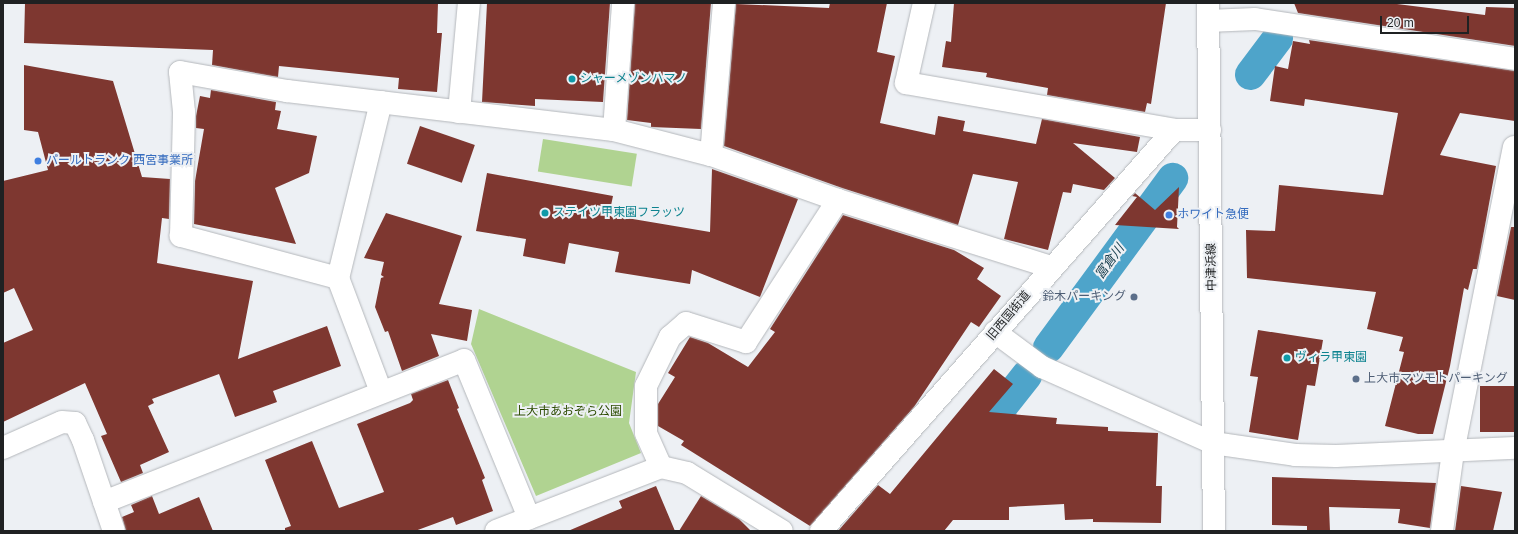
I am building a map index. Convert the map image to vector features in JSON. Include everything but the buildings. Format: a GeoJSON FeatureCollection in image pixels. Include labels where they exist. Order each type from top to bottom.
{"type":"FeatureCollection","features":[{"type":"Feature","properties":{"kind":"street"},"geometry":{"type":"LineString","coordinates":[[459,112],[469,3]]}},
{"type":"Feature","properties":{"kind":"street"},"geometry":{"type":"LineString","coordinates":[[614,130],[623,3]]}},
{"type":"Feature","properties":{"kind":"street"},"geometry":{"type":"LineString","coordinates":[[711,155],[724,3]]}},
{"type":"Feature","properties":{"kind":"street"},"geometry":{"type":"LineString","coordinates":[[924,3],[906,83],[1174,130],[1210,130]]}},
{"type":"Feature","properties":{"kind":"street"},"geometry":{"type":"LineString","coordinates":[[1255,19],[1271,3]]}},
{"type":"Feature","properties":{"kind":"street"},"geometry":{"type":"LineString","coordinates":[[1208,12],[1515,59]]}},
{"type":"Feature","properties":{"kind":"street","name":"中津浜線"},"geometry":{"type":"LineString","coordinates":[[1208,12],[1214,531]]}},
{"type":"Feature","properties":{"kind":"street"},"geometry":{"type":"LineString","coordinates":[[338,278],[182,236],[184,112],[180,72],[287,91],[614,130],[711,155],[838,200],[1051,267]]}},
{"type":"Feature","properties":{"kind":"street"},"geometry":{"type":"LineString","coordinates":[[381,102],[338,278],[381,392]]}},
{"type":"Feature","properties":{"kind":"street","name":"旧西国街道"},"geometry":{"type":"LineString","coordinates":[[821,531],[1051,267],[1174,130]]}},
{"type":"Feature","properties":{"kind":"street"},"geometry":{"type":"LineString","coordinates":[[1442,531],[1452,452],[1514,147]]}},
{"type":"Feature","properties":{"kind":"street"},"geometry":{"type":"LineString","coordinates":[[661,467],[646,433],[646,386],[670,337],[686,322],[746,342],[838,200]]}},
{"type":"Feature","properties":{"kind":"street"},"geometry":{"type":"LineString","coordinates":[[995,332],[1042,367],[1213,443],[1295,455],[1336,456],[1515,448]]}},
{"type":"Feature","properties":{"kind":"street"},"geometry":{"type":"LineString","coordinates":[[104,502],[464,360],[529,518]]}},
{"type":"Feature","properties":{"kind":"street"},"geometry":{"type":"LineString","coordinates":[[3,448],[62,422],[74,423],[83,440],[114,531]]}},
{"type":"Feature","properties":{"kind":"street"},"geometry":{"type":"LineString","coordinates":[[496,531],[661,467],[687,473],[782,531]]}},
{"type":"Feature","properties":{"kind":"green space"},"geometry":{"type":"Polygon","coordinates":[[[543,139],[637,154],[632,186],[538,172],[543,139]]]}},
{"type":"Feature","properties":{"kind":"green space","name":"上大市あおぞら公園"},"geometry":{"type":"Polygon","coordinates":[[[479,309],[636,372],[629,423],[641,453],[536,496],[471,344],[479,309]]]}},
{"type":"Feature","properties":{"kind":"waterway","name":"富倉川"},"geometry":{"type":"LineString","coordinates":[[1250,74],[1277,38]]}},
{"type":"Feature","properties":{"kind":"waterway","name":"富倉川"},"geometry":{"type":"LineString","coordinates":[[1048,347],[1172,178]]}},
{"type":"Feature","properties":{"kind":"waterway","name":"富倉川"},"geometry":{"type":"LineString","coordinates":[[971,445],[1026,375]]}},
{"type":"Feature","properties":{"kind":"place","name":"シャーメゾンハマノ"},"geometry":{"type":"Point","coordinates":[572,79]}},
{"type":"Feature","properties":{"kind":"place","name":"パールトランク 西宮事業所"},"geometry":{"type":"Point","coordinates":[38,161]}},
{"type":"Feature","properties":{"kind":"place","name":"ステイツ甲東園フラッツ"},"geometry":{"type":"Point","coordinates":[545,213]}},
{"type":"Feature","properties":{"kind":"place","name":"ホワイト急便"},"geometry":{"type":"Point","coordinates":[1169,215]}},
{"type":"Feature","properties":{"kind":"place","name":"鈴木パーキング"},"geometry":{"type":"Point","coordinates":[1134,297]}},
{"type":"Feature","properties":{"kind":"place","name":"ヴィラ甲東園"},"geometry":{"type":"Point","coordinates":[1287,358]}},
{"type":"Feature","properties":{"kind":"place","name":"上大市マツモトパーキング"},"geometry":{"type":"Point","coordinates":[1356,379]}}]}
